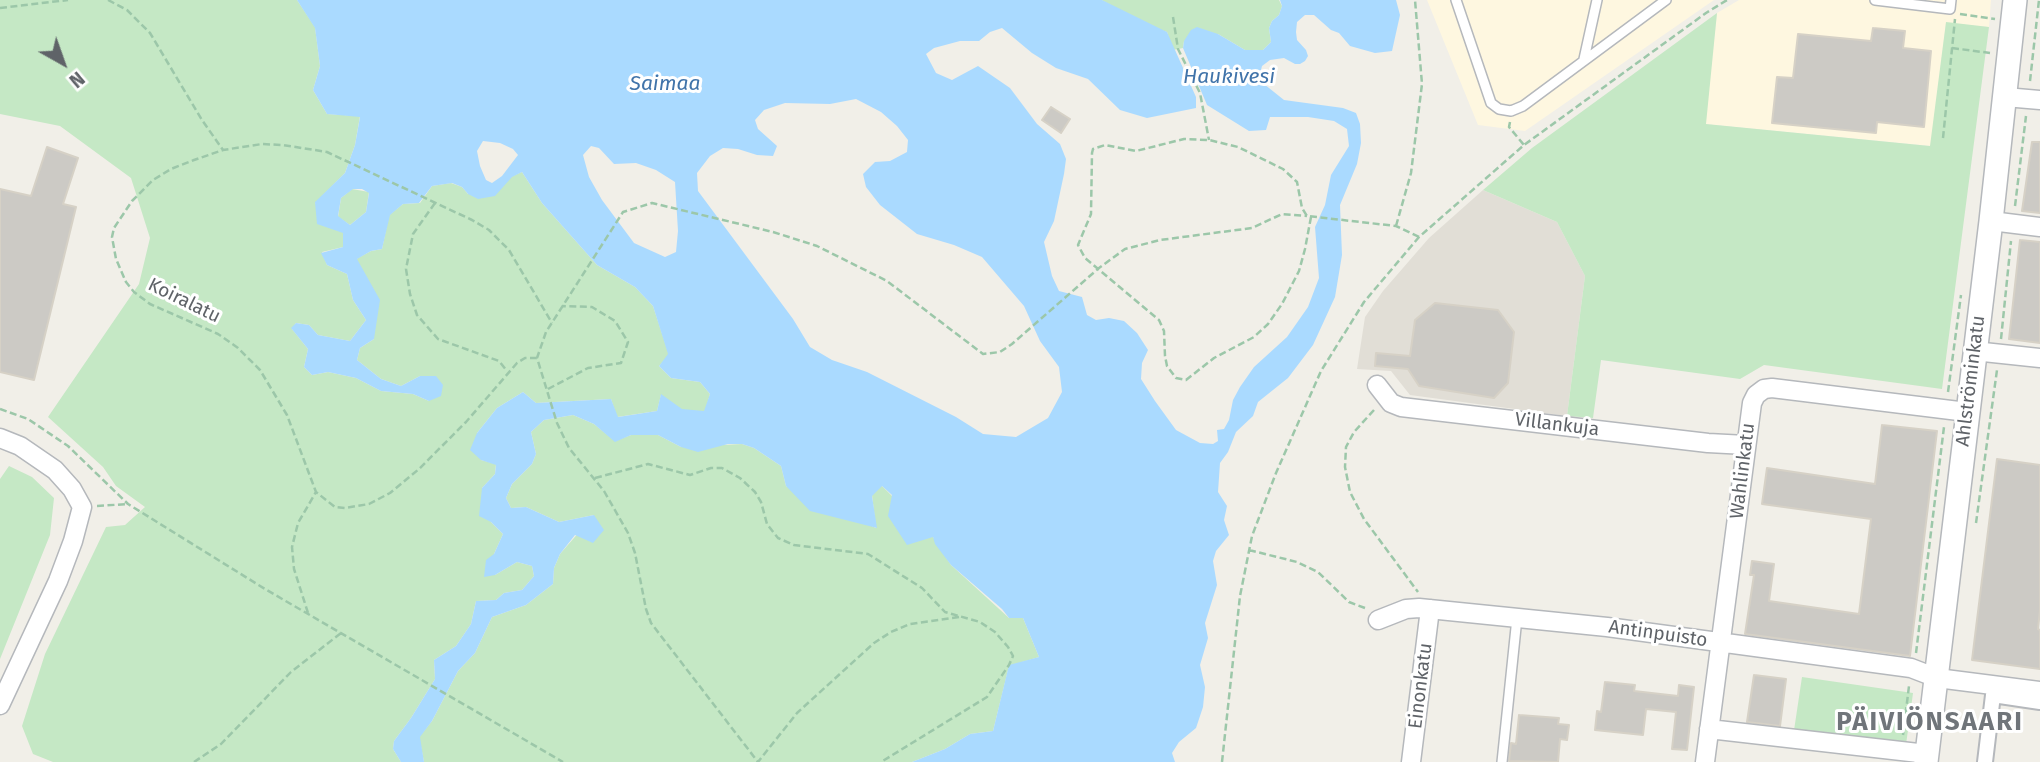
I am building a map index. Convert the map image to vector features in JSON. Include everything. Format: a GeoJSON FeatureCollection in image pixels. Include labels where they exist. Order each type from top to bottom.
{"type":"FeatureCollection","features":[{"type":"Feature","properties":{"kind":"street","name":"Ahlströminkatu"},"geometry":{"type":"LineString","coordinates":[[1926,758],[1937,678],[1956,410],[1974,351],[2002,222],[2005,97],[2015,0]]}},
{"type":"Feature","properties":{"kind":"street"},"geometry":{"type":"LineString","coordinates":[[2005,97],[2034,99]]}},
{"type":"Feature","properties":{"kind":"street"},"geometry":{"type":"LineString","coordinates":[[2002,222],[2040,227]]}},
{"type":"Feature","properties":{"kind":"street"},"geometry":{"type":"LineString","coordinates":[[1974,351],[2040,358]]}},
{"type":"Feature","properties":{"kind":"street","name":"Wahlinkatu"},"geometry":{"type":"LineString","coordinates":[[1705,762],[1746,445],[1752,403],[1756,395],[1764,389],[1772,388],[1956,410]]}},
{"type":"Feature","properties":{"kind":"street","name":"Villankuja"},"geometry":{"type":"LineString","coordinates":[[1381,391],[1401,407],[1708,443],[1746,445]]}},
{"type":"Feature","properties":{"kind":"street"},"geometry":{"type":"LineString","coordinates":[[0,438],[20,446],[55,470],[72,489],[82,507],[58,581],[0,705]]}},
{"type":"Feature","properties":{"kind":"street","name":"Antinpuisto"},"geometry":{"type":"LineString","coordinates":[[1385,617],[1406,609],[1430,609],[1517,618],[1911,667],[1937,678],[2040,691]]}},
{"type":"Feature","properties":{"kind":"street","name":"Einonkatu"},"geometry":{"type":"LineString","coordinates":[[1411,762],[1430,609]]}},
{"type":"Feature","properties":{"kind":"street"},"geometry":{"type":"LineString","coordinates":[[1985,762],[1993,695],[2040,702]]}},
{"type":"Feature","properties":{"kind":"street"},"geometry":{"type":"LineString","coordinates":[[1709,729],[1926,758]]}},
{"type":"Feature","properties":{"kind":"lane"},"geometry":{"type":"LineString","coordinates":[[1456,0],[1491,103],[1511,111],[1523,106],[1666,0]]}},
{"type":"Feature","properties":{"kind":"lane"},"geometry":{"type":"LineString","coordinates":[[1584,60],[1597,0]]}},
{"type":"Feature","properties":{"kind":"lane"},"geometry":{"type":"LineString","coordinates":[[1875,0],[1950,9],[1951,0]]}},
{"type":"Feature","properties":{"kind":"lane"},"geometry":{"type":"LineString","coordinates":[[1502,762],[1517,618]]}},
{"type":"Feature","properties":{"kind":"path"},"geometry":{"type":"LineString","coordinates":[[0,8],[68,0]]}},
{"type":"Feature","properties":{"kind":"path"},"geometry":{"type":"LineString","coordinates":[[108,0],[127,9],[150,33],[194,108],[223,150]]}},
{"type":"Feature","properties":{"kind":"path"},"geometry":{"type":"LineString","coordinates":[[1396,226],[1411,173],[1422,84],[1415,0]]}},
{"type":"Feature","properties":{"kind":"path"},"geometry":{"type":"LineString","coordinates":[[1222,762],[1240,596],[1252,536],[1276,473],[1321,371],[1364,302],[1419,236],[1524,145],[1727,0]]}},
{"type":"Feature","properties":{"kind":"path"},"geometry":{"type":"LineString","coordinates":[[2000,345],[2002,222],[2034,99],[2039,0]]}},
{"type":"Feature","properties":{"kind":"path"},"geometry":{"type":"LineString","coordinates":[[1943,138],[1956,13],[1998,19]]}},
{"type":"Feature","properties":{"kind":"path"},"geometry":{"type":"LineString","coordinates":[[1173,17],[1178,49],[1200,93],[1209,140]]}},
{"type":"Feature","properties":{"kind":"path"},"geometry":{"type":"LineString","coordinates":[[1952,48],[1993,54]]}},
{"type":"Feature","properties":{"kind":"path"},"geometry":{"type":"LineString","coordinates":[[1511,111],[1509,127],[1524,145]]}},
{"type":"Feature","properties":{"kind":"path"},"geometry":{"type":"LineString","coordinates":[[1174,140],[1209,140],[1244,149],[1291,175],[1299,187],[1302,208],[1311,217],[1299,271],[1268,324],[1250,340],[1214,358],[1186,380],[1176,378],[1167,366],[1164,356],[1164,331],[1159,320],[1085,258],[1078,245],[1091,214],[1091,153],[1093,149],[1105,145],[1136,151],[1174,140]]}},
{"type":"Feature","properties":{"kind":"path","name":"Koiralatu"},"geometry":{"type":"LineString","coordinates":[[316,492],[284,408],[272,386],[253,362],[218,334],[150,304],[138,296],[126,282],[116,260],[112,237],[114,228],[153,180],[171,169],[223,150],[267,144],[327,152],[476,222],[500,240],[524,273],[552,323]]}},
{"type":"Feature","properties":{"kind":"path"},"geometry":{"type":"LineString","coordinates":[[435,203],[413,234],[407,269],[410,294],[417,315],[438,339],[499,361],[508,373]]}},
{"type":"Feature","properties":{"kind":"path"},"geometry":{"type":"LineString","coordinates":[[959,617],[910,624],[874,643],[797,713],[758,762],[652,623],[646,609],[632,542],[620,515],[595,478],[571,452],[556,423],[537,358],[541,341],[622,212],[652,204],[774,232],[817,246],[887,281],[983,354],[1000,352],[1012,344],[1099,268],[1125,249],[1160,240],[1252,228],[1282,214],[1396,226],[1419,236]]}},
{"type":"Feature","properties":{"kind":"path"},"geometry":{"type":"LineString","coordinates":[[1902,742],[1911,667],[1918,646],[1956,410],[1961,291]]}},
{"type":"Feature","properties":{"kind":"path"},"geometry":{"type":"LineString","coordinates":[[547,390],[588,368],[621,363],[628,342],[615,321],[592,307],[562,306]]}},
{"type":"Feature","properties":{"kind":"path"},"geometry":{"type":"LineString","coordinates":[[308,614],[294,569],[292,547],[298,523],[316,492],[331,505],[340,508],[365,505],[381,499],[411,476],[445,443],[479,409],[521,360],[537,358]]}},
{"type":"Feature","properties":{"kind":"path"},"geometry":{"type":"LineString","coordinates":[[1381,391],[1346,447],[1345,467],[1350,492],[1364,519],[1430,609]]}},
{"type":"Feature","properties":{"kind":"path"},"geometry":{"type":"LineString","coordinates":[[0,409],[28,419],[68,446],[128,504],[308,614],[562,762]]}},
{"type":"Feature","properties":{"kind":"path"},"geometry":{"type":"LineString","coordinates":[[595,478],[648,464],[691,475],[711,468],[722,468],[740,478],[755,492],[768,524],[778,538],[794,545],[868,554],[922,588],[945,612],[980,621],[995,632],[1011,652],[1012,659],[982,702],[881,762]]}},
{"type":"Feature","properties":{"kind":"path"},"geometry":{"type":"LineString","coordinates":[[82,507],[128,504]]}},
{"type":"Feature","properties":{"kind":"path"},"geometry":{"type":"LineString","coordinates":[[1249,550],[1297,562],[1318,572],[1349,602],[1385,617]]}},
{"type":"Feature","properties":{"kind":"path"},"geometry":{"type":"LineString","coordinates":[[194,762],[221,744],[290,672],[341,633]]}},
{"type":"Feature","properties":{"kind":"shaded area"},"geometry":{"type":"Polygon","coordinates":[[[1427,0],[1714,0],[1525,131],[1478,125],[1427,0]]]}},
{"type":"Feature","properties":{"kind":"shaded area"},"geometry":{"type":"Polygon","coordinates":[[[1739,0],[1991,0],[1989,27],[1946,23],[1931,146],[1705,124],[1717,13],[1739,0]]]}},
{"type":"Feature","properties":{"kind":"shaded area"},"geometry":{"type":"Polygon","coordinates":[[[1483,190],[1557,222],[1585,276],[1567,416],[1410,395],[1391,371],[1357,369],[1365,317],[1383,291],[1429,238],[1483,190]]]}},
{"type":"Feature","properties":{"kind":"green space"},"geometry":{"type":"Polygon","coordinates":[[[0,0],[297,0],[315,27],[320,66],[313,90],[327,114],[360,116],[355,145],[345,173],[315,203],[343,232],[343,247],[322,252],[327,265],[347,274],[353,300],[366,320],[350,341],[318,335],[309,325],[296,323],[292,329],[308,349],[304,367],[312,375],[328,372],[356,378],[381,391],[413,394],[429,401],[420,376],[401,386],[381,379],[357,360],[360,348],[374,339],[356,259],[382,249],[389,215],[403,204],[420,203],[432,186],[451,183],[462,187],[468,194],[522,172],[542,203],[597,265],[635,287],[653,306],[669,355],[659,366],[671,378],[700,382],[710,394],[705,412],[682,410],[661,395],[657,411],[617,417],[611,399],[536,403],[523,392],[497,408],[477,433],[481,460],[496,464],[495,474],[482,488],[491,522],[503,534],[494,554],[495,575],[517,562],[532,566],[534,576],[522,590],[504,593],[496,600],[476,601],[471,624],[456,646],[434,660],[435,679],[394,741],[393,749],[401,762],[53,762],[33,754],[22,726],[45,654],[106,527],[125,525],[145,507],[116,486],[103,467],[48,417],[139,284],[150,238],[131,178],[60,126],[0,114],[0,0]]]}},
{"type":"Feature","properties":{"kind":"green space"},"geometry":{"type":"Polygon","coordinates":[[[1101,0],[1279,0],[1282,6],[1269,28],[1271,42],[1263,50],[1245,50],[1218,34],[1184,41],[1183,48],[1173,50],[1167,32],[1101,0]]]}},
{"type":"Feature","properties":{"kind":"green space"},"geometry":{"type":"Polygon","coordinates":[[[1717,13],[1706,124],[1930,146],[1946,22],[1989,27],[1942,389],[1764,365],[1740,379],[1601,360],[1593,418],[1567,416],[1585,276],[1557,222],[1483,190],[1532,148],[1717,13]]]}},
{"type":"Feature","properties":{"kind":"green space"},"geometry":{"type":"Polygon","coordinates":[[[352,189],[369,192],[366,212],[350,225],[338,217],[341,198],[352,189]]]}},
{"type":"Feature","properties":{"kind":"green space"},"geometry":{"type":"Polygon","coordinates":[[[573,415],[594,424],[615,441],[631,435],[658,435],[681,447],[742,444],[754,448],[781,466],[786,486],[876,528],[872,495],[881,485],[933,537],[951,565],[1009,618],[1023,618],[1039,657],[1009,666],[993,731],[970,734],[945,749],[912,762],[424,762],[419,737],[432,721],[458,671],[475,653],[492,617],[526,605],[553,584],[554,568],[560,554],[594,515],[559,522],[526,507],[511,508],[506,498],[512,484],[532,464],[536,454],[531,432],[544,420],[573,415]]]}},
{"type":"Feature","properties":{"kind":"green space"},"geometry":{"type":"Polygon","coordinates":[[[9,466],[32,477],[54,498],[50,535],[0,659],[0,479],[9,466]]]}},
{"type":"Feature","properties":{"kind":"green space"},"geometry":{"type":"Polygon","coordinates":[[[1802,677],[1913,693],[1905,752],[1793,737],[1802,677]]]}},
{"type":"Feature","properties":{"kind":"water","name":"Saimaa"},"geometry":{"type":"Polygon","coordinates":[[[297,0],[1102,0],[1167,32],[1196,97],[1196,108],[1147,118],[1120,110],[1088,79],[1056,68],[1032,53],[1002,28],[990,32],[979,41],[960,41],[934,48],[926,54],[936,73],[952,80],[978,66],[1010,88],[1037,124],[1060,144],[1066,159],[1064,174],[1054,221],[1044,242],[1052,276],[1059,291],[1082,297],[1087,315],[1096,320],[1109,318],[1124,321],[1137,333],[1148,350],[1142,363],[1141,379],[1155,401],[1176,430],[1200,443],[1213,444],[1218,441],[1217,430],[1224,429],[1229,420],[1233,400],[1240,387],[1254,367],[1287,337],[1308,307],[1319,278],[1315,227],[1325,205],[1331,175],[1349,146],[1347,129],[1334,121],[1308,117],[1270,117],[1266,130],[1249,131],[1207,105],[1183,48],[1184,41],[1191,30],[1197,27],[1218,34],[1245,50],[1263,50],[1271,42],[1269,28],[1279,15],[1282,6],[1280,0],[1396,0],[1400,15],[1392,51],[1375,53],[1350,46],[1339,33],[1331,30],[1314,15],[1305,15],[1297,22],[1296,32],[1297,40],[1308,56],[1305,61],[1295,64],[1284,58],[1270,60],[1262,66],[1260,74],[1264,84],[1284,100],[1343,108],[1356,113],[1360,124],[1361,143],[1357,164],[1340,205],[1342,255],[1335,297],[1313,345],[1288,378],[1258,402],[1253,416],[1236,432],[1220,463],[1218,492],[1227,506],[1224,520],[1229,535],[1216,551],[1213,561],[1217,585],[1205,623],[1208,638],[1200,665],[1205,687],[1203,707],[1196,728],[1179,742],[1172,753],[1175,762],[912,762],[945,749],[970,734],[993,731],[1009,665],[1039,657],[1023,618],[1009,618],[951,565],[935,544],[933,537],[907,545],[888,516],[892,495],[882,486],[872,496],[877,528],[810,511],[786,486],[781,466],[754,448],[742,444],[728,444],[698,452],[658,435],[631,435],[615,442],[594,424],[573,415],[544,420],[531,432],[536,454],[532,464],[512,484],[506,498],[511,508],[526,507],[559,522],[594,515],[604,530],[593,543],[575,535],[560,554],[554,568],[553,584],[526,605],[492,617],[475,653],[458,671],[432,721],[420,737],[424,762],[401,762],[393,749],[394,741],[435,679],[434,660],[456,646],[471,624],[476,601],[496,600],[504,593],[522,590],[534,576],[532,566],[517,562],[495,575],[484,577],[486,560],[494,554],[503,534],[491,522],[479,516],[482,488],[495,474],[496,465],[481,460],[470,450],[477,433],[497,408],[523,392],[536,403],[611,399],[618,417],[657,411],[661,394],[682,409],[704,411],[710,394],[700,382],[671,378],[659,366],[668,354],[653,306],[635,287],[597,265],[542,203],[522,172],[512,177],[495,196],[478,199],[452,183],[432,186],[419,203],[403,204],[390,215],[382,249],[371,251],[357,259],[380,300],[374,339],[360,348],[357,360],[381,379],[401,386],[420,376],[436,376],[443,385],[441,396],[429,401],[413,394],[381,391],[356,378],[328,372],[312,375],[304,367],[308,349],[291,328],[296,323],[309,325],[318,335],[350,341],[366,320],[353,300],[347,274],[327,265],[321,253],[343,247],[343,233],[317,224],[315,202],[345,173],[355,145],[360,117],[327,114],[313,90],[320,66],[315,28],[297,0]],[[856,99],[830,104],[785,103],[764,110],[755,120],[758,129],[777,146],[773,156],[723,148],[710,156],[697,173],[698,191],[793,319],[810,347],[832,360],[867,372],[956,417],[983,434],[1016,437],[1048,418],[1062,392],[1059,367],[1040,341],[1024,306],[982,257],[917,234],[880,205],[866,187],[863,174],[875,162],[890,161],[907,152],[908,140],[881,112],[856,99]],[[483,141],[477,151],[486,180],[492,183],[502,176],[518,155],[513,149],[500,143],[483,141]],[[591,146],[583,155],[589,177],[602,200],[634,243],[665,257],[676,252],[678,231],[675,182],[656,170],[636,163],[614,164],[599,148],[591,146]],[[353,189],[341,198],[338,216],[350,225],[366,212],[369,193],[362,189],[353,189]]]}},
{"type":"Feature","properties":{"kind":"building"},"geometry":{"type":"Polygon","coordinates":[[[1873,28],[1905,31],[1903,48],[1931,51],[1924,127],[1877,122],[1876,133],[1772,123],[1777,77],[1793,78],[1798,34],[1871,41],[1873,28]]]}},
{"type":"Feature","properties":{"kind":"building"},"geometry":{"type":"Polygon","coordinates":[[[1051,107],[1070,119],[1061,133],[1042,120],[1051,107]]]}},
{"type":"Feature","properties":{"kind":"building"},"geometry":{"type":"Polygon","coordinates":[[[2032,142],[2040,142],[2040,213],[2022,211],[2032,142]]]}},
{"type":"Feature","properties":{"kind":"building"},"geometry":{"type":"Polygon","coordinates":[[[47,147],[78,158],[63,204],[76,207],[34,380],[0,372],[0,189],[31,196],[47,147]]]}},
{"type":"Feature","properties":{"kind":"building"},"geometry":{"type":"Polygon","coordinates":[[[2020,240],[2040,242],[2040,343],[2009,339],[2020,240]]]}},
{"type":"Feature","properties":{"kind":"building"},"geometry":{"type":"Polygon","coordinates":[[[1435,303],[1498,310],[1514,332],[1508,383],[1494,398],[1419,386],[1408,369],[1375,366],[1376,353],[1410,356],[1415,320],[1435,303]]]}},
{"type":"Feature","properties":{"kind":"building"},"geometry":{"type":"Polygon","coordinates":[[[1882,425],[1937,431],[1910,656],[1745,634],[1754,575],[1750,575],[1752,561],[1774,564],[1769,601],[1859,614],[1871,519],[1762,504],[1767,468],[1875,484],[1882,425]]]}},
{"type":"Feature","properties":{"kind":"building"},"geometry":{"type":"Polygon","coordinates":[[[1997,459],[2040,465],[2040,669],[1972,660],[1997,459]]]}},
{"type":"Feature","properties":{"kind":"building"},"geometry":{"type":"Polygon","coordinates":[[[1754,675],[1786,679],[1780,726],[1747,722],[1754,675]]]}},
{"type":"Feature","properties":{"kind":"building"},"geometry":{"type":"Polygon","coordinates":[[[1605,682],[1635,685],[1634,691],[1678,696],[1679,685],[1694,687],[1687,750],[1672,749],[1676,712],[1646,709],[1643,735],[1595,730],[1597,711],[1601,712],[1605,682]]]}},
{"type":"Feature","properties":{"kind":"building"},"geometry":{"type":"Polygon","coordinates":[[[1519,715],[1559,718],[1558,724],[1569,725],[1567,740],[1560,739],[1558,762],[1509,761],[1511,743],[1516,744],[1519,715]]]}},
{"type":"Feature","properties":{"kind":"district","name":"PÄIVIÖNSAARI"},"geometry":{"type":"Point","coordinates":[1930,723]}},
{"type":"Feature","properties":{"kind":"water label","name":"Haukivesi"},"geometry":{"type":"Point","coordinates":[1229,77]}}]}
